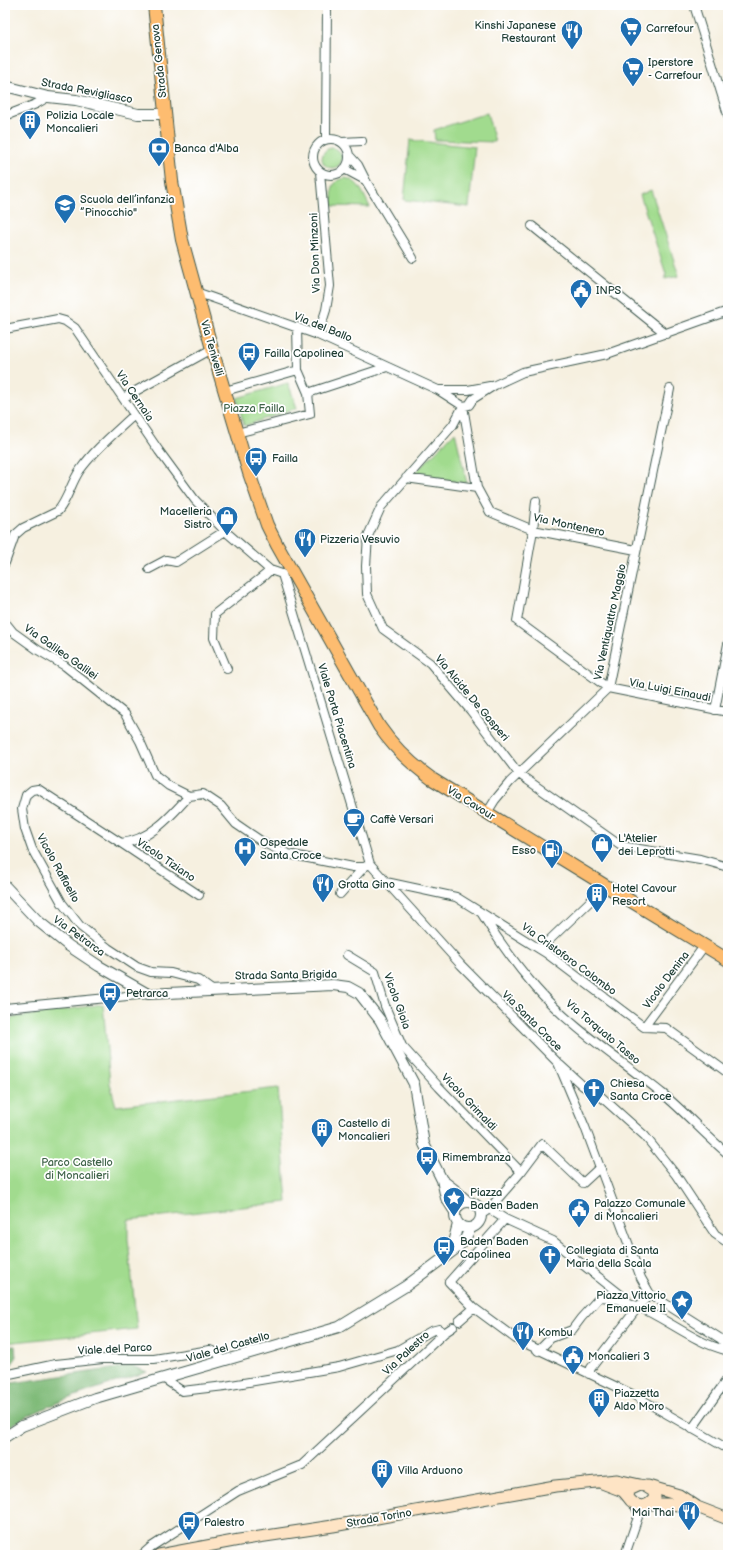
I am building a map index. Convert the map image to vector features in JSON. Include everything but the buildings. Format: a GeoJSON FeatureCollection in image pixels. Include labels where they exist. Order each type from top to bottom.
{"type":"FeatureCollection","features":[{"type":"Feature","properties":{"kind":"main road","name":"Strada Genova"},"geometry":{"type":"LineString","coordinates":[[154,5],[165,116]]}},
{"type":"Feature","properties":{"kind":"main road","name":"Via Tenivelli"},"geometry":{"type":"LineString","coordinates":[[165,116],[177,214],[196,292],[249,473],[267,525],[286,572]]}},
{"type":"Feature","properties":{"kind":"main road","name":"Via Cavour"},"geometry":{"type":"LineString","coordinates":[[286,572],[387,738],[397,750],[417,768],[487,813],[728,960]]}},
{"type":"Feature","properties":{"kind":"main road","name":"Strada Torino"},"geometry":{"type":"LineString","coordinates":[[159,1555],[239,1540],[333,1526],[525,1491],[600,1481],[617,1480],[643,1485],[679,1495],[697,1507],[728,1519]]}},
{"type":"Feature","properties":{"kind":"main road","name":"Strada Torino"},"geometry":{"type":"LineString","coordinates":[[600,1481],[608,1486],[618,1488],[623,1491],[631,1500],[641,1506],[648,1504],[669,1504],[697,1507]]}},
{"type":"Feature","properties":{"kind":"main road"},"geometry":{"type":"LineString","coordinates":[[631,1500],[629,1490],[643,1485],[655,1494],[655,1498],[648,1504]]}},
{"type":"Feature","properties":{"kind":"street"},"geometry":{"type":"LineString","coordinates":[[326,139],[327,5]]}},
{"type":"Feature","properties":{"kind":"street"},"geometry":{"type":"LineString","coordinates":[[694,5],[728,115]]}},
{"type":"Feature","properties":{"kind":"street","name":"Strada Revigliasco"},"geometry":{"type":"LineString","coordinates":[[5,86],[48,97],[76,100],[138,114],[165,116]]}},
{"type":"Feature","properties":{"kind":"street"},"geometry":{"type":"LineString","coordinates":[[5,116],[36,104],[48,97]]}},
{"type":"Feature","properties":{"kind":"street"},"geometry":{"type":"LineString","coordinates":[[323,194],[333,175],[344,169],[349,160],[349,154],[362,141],[342,142],[332,138],[326,139],[316,145],[312,156],[316,168],[320,172],[333,175]]}},
{"type":"Feature","properties":{"kind":"street"},"geometry":{"type":"LineString","coordinates":[[342,142],[358,165],[366,181],[413,258]]}},
{"type":"Feature","properties":{"kind":"street"},"geometry":{"type":"LineString","coordinates":[[344,169],[366,181]]}},
{"type":"Feature","properties":{"kind":"street","name":"Via Don Minzoni"},"geometry":{"type":"LineString","coordinates":[[318,335],[326,310],[330,286],[320,172]]}},
{"type":"Feature","properties":{"kind":"street"},"geometry":{"type":"LineString","coordinates":[[532,226],[666,334]]}},
{"type":"Feature","properties":{"kind":"street","name":"Via del Ballo"},"geometry":{"type":"LineString","coordinates":[[196,292],[318,335],[438,390],[460,404]]}},
{"type":"Feature","properties":{"kind":"street"},"geometry":{"type":"LineString","coordinates":[[464,390],[457,393],[456,397],[460,404],[469,405],[473,399],[494,385],[523,372],[607,354],[728,311]]}},
{"type":"Feature","properties":{"kind":"street","name":"Via Cernaia"},"geometry":{"type":"LineString","coordinates":[[5,329],[58,319],[65,321],[75,328],[134,415],[195,500],[225,530],[270,570],[286,572]]}},
{"type":"Feature","properties":{"kind":"street"},"geometry":{"type":"LineString","coordinates":[[237,433],[310,414],[308,393],[298,370],[297,328]]}},
{"type":"Feature","properties":{"kind":"street"},"geometry":{"type":"LineString","coordinates":[[123,398],[212,350]]}},
{"type":"Feature","properties":{"kind":"street"},"geometry":{"type":"LineString","coordinates":[[308,393],[388,367]]}},
{"type":"Feature","properties":{"kind":"street"},"geometry":{"type":"LineString","coordinates":[[225,391],[298,370]]}},
{"type":"Feature","properties":{"kind":"street"},"geometry":{"type":"LineString","coordinates":[[438,390],[464,390],[494,385]]}},
{"type":"Feature","properties":{"kind":"street","name":"Via Ventiquattro Maggio"},"geometry":{"type":"LineString","coordinates":[[487,813],[495,800],[519,774],[608,688],[670,389]]}},
{"type":"Feature","properties":{"kind":"street"},"geometry":{"type":"LineString","coordinates":[[464,390],[472,395],[473,399]]}},
{"type":"Feature","properties":{"kind":"street","name":"Via Montenero"},"geometry":{"type":"LineString","coordinates":[[460,404],[477,488],[490,512],[533,530],[636,550]]}},
{"type":"Feature","properties":{"kind":"street","name":"Via Alcide De Gasperi"},"geometry":{"type":"LineString","coordinates":[[460,404],[453,425],[380,507],[368,536],[366,566],[368,594],[383,628],[430,663],[471,711],[519,774],[621,846],[700,859],[728,867]]}},
{"type":"Feature","properties":{"kind":"street"},"geometry":{"type":"LineString","coordinates":[[5,563],[15,535],[23,528],[58,511],[62,506],[70,486],[80,469],[134,415]]}},
{"type":"Feature","properties":{"kind":"street"},"geometry":{"type":"LineString","coordinates":[[406,478],[477,488]]}},
{"type":"Feature","properties":{"kind":"street"},"geometry":{"type":"LineString","coordinates":[[536,501],[533,530],[517,621],[608,688]]}},
{"type":"Feature","properties":{"kind":"street"},"geometry":{"type":"LineString","coordinates":[[150,569],[166,560],[176,562],[225,530]]}},
{"type":"Feature","properties":{"kind":"street"},"geometry":{"type":"LineString","coordinates":[[227,669],[214,638],[215,614],[270,570]]}},
{"type":"Feature","properties":{"kind":"street","name":"Viale Porta Piacentina"},"geometry":{"type":"LineString","coordinates":[[286,572],[367,866]]}},
{"type":"Feature","properties":{"kind":"street","name":"Via Galileo Galilei"},"geometry":{"type":"LineString","coordinates":[[5,622],[13,632],[38,650],[65,666],[125,714],[140,741],[155,775],[169,786],[189,796],[203,794],[221,806],[236,824],[264,843],[288,854],[353,867],[367,866]]}},
{"type":"Feature","properties":{"kind":"street"},"geometry":{"type":"LineString","coordinates":[[715,710],[728,644]]}},
{"type":"Feature","properties":{"kind":"street","name":"Via Luigi Einaudi"},"geometry":{"type":"LineString","coordinates":[[608,688],[728,712]]}},
{"type":"Feature","properties":{"kind":"street","name":"Vicolo Raffaello"},"geometry":{"type":"LineString","coordinates":[[121,843],[38,789],[32,790],[26,795],[22,809],[24,829],[32,849],[62,902],[80,926],[108,948],[137,967],[151,972],[171,974],[198,980],[212,990]]}},
{"type":"Feature","properties":{"kind":"street"},"geometry":{"type":"LineString","coordinates":[[121,843],[131,842],[151,832],[169,818],[189,796]]}},
{"type":"Feature","properties":{"kind":"street","name":"Vicolo Tiziano"},"geometry":{"type":"LineString","coordinates":[[121,843],[199,895]]}},
{"type":"Feature","properties":{"kind":"street"},"geometry":{"type":"LineString","coordinates":[[340,894],[367,866]]}},
{"type":"Feature","properties":{"kind":"street","name":"Via Santa Croce"},"geometry":{"type":"LineString","coordinates":[[367,866],[386,882],[461,965],[558,1063],[601,1169],[641,1278],[650,1294]]}},
{"type":"Feature","properties":{"kind":"street","name":"Via Cristoforo Colombo"},"geometry":{"type":"LineString","coordinates":[[386,882],[456,897],[540,949],[644,1027]]}},
{"type":"Feature","properties":{"kind":"street","name":"Via Petrarca"},"geometry":{"type":"LineString","coordinates":[[5,886],[38,921],[69,946],[99,966],[148,994]]}},
{"type":"Feature","properties":{"kind":"street"},"geometry":{"type":"LineString","coordinates":[[540,949],[606,886]]}},
{"type":"Feature","properties":{"kind":"street","name":"Via Torquato Tasso"},"geometry":{"type":"LineString","coordinates":[[481,912],[516,964],[536,988],[564,1015],[614,1058],[664,1095],[728,1154]]}},
{"type":"Feature","properties":{"kind":"street","name":"Vicolo Denina"},"geometry":{"type":"LineString","coordinates":[[644,1027],[705,946]]}},
{"type":"Feature","properties":{"kind":"street","name":"Vicolo Gioia"},"geometry":{"type":"LineString","coordinates":[[346,956],[375,972],[399,1048]]}},
{"type":"Feature","properties":{"kind":"street","name":"Strada Santa Brigida"},"geometry":{"type":"LineString","coordinates":[[5,1008],[148,994],[212,990],[333,985],[348,987],[359,993],[368,1003],[399,1048],[414,1084],[420,1129],[424,1144],[442,1180],[446,1198],[455,1212]]}},
{"type":"Feature","properties":{"kind":"street"},"geometry":{"type":"LineString","coordinates":[[644,1027],[666,1028],[728,1073]]}},
{"type":"Feature","properties":{"kind":"street","name":"Vicolo Grimaldi"},"geometry":{"type":"LineString","coordinates":[[399,1048],[521,1172]]}},
{"type":"Feature","properties":{"kind":"street"},"geometry":{"type":"LineString","coordinates":[[558,1063],[583,1086],[597,1093],[645,1136],[676,1175],[715,1234],[728,1243]]}},
{"type":"Feature","properties":{"kind":"street"},"geometry":{"type":"LineString","coordinates":[[601,1169],[596,1171],[583,1183],[542,1144],[521,1172],[485,1211],[478,1225],[470,1229],[462,1227],[458,1224],[454,1216],[460,1205],[468,1202],[477,1205],[485,1211],[552,1241],[589,1268],[630,1303]]}},
{"type":"Feature","properties":{"kind":"street","name":"Strada Santa Brigida"},"geometry":{"type":"LineString","coordinates":[[442,1180],[468,1202]]}},
{"type":"Feature","properties":{"kind":"street"},"geometry":{"type":"LineString","coordinates":[[505,1219],[449,1282],[474,1308],[516,1340],[642,1399],[728,1449]]}},
{"type":"Feature","properties":{"kind":"street","name":"Viale del Castello"},"geometry":{"type":"LineString","coordinates":[[446,1255],[451,1248],[458,1224]]}},
{"type":"Feature","properties":{"kind":"street","name":"Viale del Castello"},"geometry":{"type":"LineString","coordinates":[[5,1438],[22,1426],[95,1398],[346,1324],[406,1286],[457,1248],[465,1239],[470,1229]]}},
{"type":"Feature","properties":{"kind":"street"},"geometry":{"type":"LineString","coordinates":[[589,1374],[591,1368],[638,1307],[650,1294],[721,1339],[728,1350]]}},
{"type":"Feature","properties":{"kind":"street"},"geometry":{"type":"LineString","coordinates":[[538,1351],[551,1338],[572,1330],[600,1297],[616,1298],[630,1303],[700,1341],[728,1350]]}},
{"type":"Feature","properties":{"kind":"street"},"geometry":{"type":"LineString","coordinates":[[459,1321],[474,1308]]}},
{"type":"Feature","properties":{"kind":"street"},"geometry":{"type":"LineString","coordinates":[[444,1333],[453,1327]]}},
{"type":"Feature","properties":{"kind":"street","name":"Via Palestro"},"geometry":{"type":"LineString","coordinates":[[142,1555],[151,1547],[238,1491],[302,1465],[444,1333],[439,1329],[431,1330],[398,1350],[339,1367],[232,1385],[182,1391],[163,1378]]}},
{"type":"Feature","properties":{"kind":"street","name":"Viale del Parco"},"geometry":{"type":"LineString","coordinates":[[5,1375],[56,1364],[103,1359],[154,1359],[210,1350],[217,1353],[222,1361]]}},
{"type":"Feature","properties":{"kind":"street"},"geometry":{"type":"LineString","coordinates":[[692,1428],[728,1378]]}},
{"type":"Feature","properties":{"kind":"street"},"geometry":{"type":"LineString","coordinates":[[625,1555],[639,1514],[631,1500]]}},
{"type":"Feature","properties":{"kind":"street"},"geometry":{"type":"LineString","coordinates":[[636,1524],[642,1517],[648,1504]]}},
{"type":"Feature","properties":{"kind":"green space"},"geometry":{"type":"Polygon","coordinates":[[[487,113],[495,142],[435,140],[434,130],[487,113]]]}},
{"type":"Feature","properties":{"kind":"green space"},"geometry":{"type":"Polygon","coordinates":[[[410,140],[475,147],[469,207],[404,200],[410,140]]]}},
{"type":"Feature","properties":{"kind":"green space"},"geometry":{"type":"Polygon","coordinates":[[[332,148],[339,151],[342,158],[339,165],[332,168],[325,165],[322,158],[325,151],[332,148]]]}},
{"type":"Feature","properties":{"kind":"green space"},"geometry":{"type":"Polygon","coordinates":[[[346,178],[355,182],[370,207],[333,206],[332,192],[334,184],[341,179],[346,178]]]}},
{"type":"Feature","properties":{"kind":"green space"},"geometry":{"type":"Polygon","coordinates":[[[651,190],[679,276],[665,279],[666,274],[640,195],[651,190]]]}},
{"type":"Feature","properties":{"kind":"green space","name":"Piazza Failla"},"geometry":{"type":"Polygon","coordinates":[[[288,383],[297,408],[244,426],[237,398],[288,383]]]}},
{"type":"Feature","properties":{"kind":"green space"},"geometry":{"type":"Polygon","coordinates":[[[455,432],[467,483],[412,476],[455,432]]]}},
{"type":"Feature","properties":{"kind":"green space","name":"Parco Castello di Moncalieri"},"geometry":{"type":"Polygon","coordinates":[[[103,1004],[110,1084],[116,1106],[278,1088],[287,1202],[128,1220],[128,1239],[137,1329],[5,1343],[5,1019],[103,1004]]]}},
{"type":"Feature","properties":{"kind":"green space"},"geometry":{"type":"Polygon","coordinates":[[[5,1346],[15,1346],[16,1358],[11,1365],[5,1366],[5,1346]]]}},
{"type":"Feature","properties":{"kind":"green space"},"geometry":{"type":"Polygon","coordinates":[[[132,1366],[147,1372],[56,1403],[21,1419],[5,1429],[5,1384],[132,1366]]]}},
{"type":"Feature","properties":{"kind":"place","name":"Carrefour"},"geometry":{"type":"Point","coordinates":[631,48]}},
{"type":"Feature","properties":{"kind":"place","name":"Kinshi Japanese Restaurant"},"geometry":{"type":"Point","coordinates":[572,50]}},
{"type":"Feature","properties":{"kind":"place","name":"Iperstore - Carrefour"},"geometry":{"type":"Point","coordinates":[633,88]}},
{"type":"Feature","properties":{"kind":"place","name":"Polizia Locale Moncalieri"},"geometry":{"type":"Point","coordinates":[30,140]}},
{"type":"Feature","properties":{"kind":"place","name":"Banca d'Alba"},"geometry":{"type":"Point","coordinates":[159,168]}},
{"type":"Feature","properties":{"kind":"place","name":"Scuola dell’infanzia ”Pinocchio\""},"geometry":{"type":"Point","coordinates":[65,224]}},
{"type":"Feature","properties":{"kind":"place","name":"INPS"},"geometry":{"type":"Point","coordinates":[581,310]}},
{"type":"Feature","properties":{"kind":"place","name":"Failla Capolinea"},"geometry":{"type":"Point","coordinates":[249,372]}},
{"type":"Feature","properties":{"kind":"place","name":"Failla"},"geometry":{"type":"Point","coordinates":[256,478]}},
{"type":"Feature","properties":{"kind":"place","name":"Macelleria Sistro"},"geometry":{"type":"Point","coordinates":[227,536]}},
{"type":"Feature","properties":{"kind":"place","name":"Pizzeria Vesuvio"},"geometry":{"type":"Point","coordinates":[305,558]}},
{"type":"Feature","properties":{"kind":"place","name":"Caffè Versari"},"geometry":{"type":"Point","coordinates":[354,838]}},
{"type":"Feature","properties":{"kind":"place","name":"L'Atelier dei Leprotti"},"geometry":{"type":"Point","coordinates":[602,864]}},
{"type":"Feature","properties":{"kind":"place","name":"Ospedale Santa Croce"},"geometry":{"type":"Point","coordinates":[245,868]}},
{"type":"Feature","properties":{"kind":"place","name":"Esso"},"geometry":{"type":"Point","coordinates":[552,870]}},
{"type":"Feature","properties":{"kind":"place","name":"Grotta Gino"},"geometry":{"type":"Point","coordinates":[323,904]}},
{"type":"Feature","properties":{"kind":"place","name":"Hotel Cavour Resort"},"geometry":{"type":"Point","coordinates":[597,914]}},
{"type":"Feature","properties":{"kind":"place","name":"Petrarca"},"geometry":{"type":"Point","coordinates":[110,1012]}},
{"type":"Feature","properties":{"kind":"place","name":"Chiesa Santa Croce"},"geometry":{"type":"Point","coordinates":[594,1108]}},
{"type":"Feature","properties":{"kind":"place","name":"Castello di Moncalieri"},"geometry":{"type":"Point","coordinates":[322,1148]}},
{"type":"Feature","properties":{"kind":"place","name":"Rimembranza"},"geometry":{"type":"Point","coordinates":[427,1176]}},
{"type":"Feature","properties":{"kind":"place","name":"Piazza Baden Baden"},"geometry":{"type":"Point","coordinates":[454,1218]}},
{"type":"Feature","properties":{"kind":"place","name":"Palazzo Comunale di Moncalieri"},"geometry":{"type":"Point","coordinates":[579,1228]}},
{"type":"Feature","properties":{"kind":"place","name":"Baden Baden Capolinea"},"geometry":{"type":"Point","coordinates":[444,1266]}},
{"type":"Feature","properties":{"kind":"place","name":"Collegiata di Santa Maria della Scala"},"geometry":{"type":"Point","coordinates":[550,1276]}},
{"type":"Feature","properties":{"kind":"place","name":"Piazza Vittorio Emanuele II"},"geometry":{"type":"Point","coordinates":[682,1320]}},
{"type":"Feature","properties":{"kind":"place","name":"Kombu"},"geometry":{"type":"Point","coordinates":[523,1352]}},
{"type":"Feature","properties":{"kind":"place","name":"Moncalieri 3"},"geometry":{"type":"Point","coordinates":[573,1376]}},
{"type":"Feature","properties":{"kind":"place","name":"Piazzetta Aldo Moro"},"geometry":{"type":"Point","coordinates":[599,1418]}},
{"type":"Feature","properties":{"kind":"place","name":"Villa Arduono"},"geometry":{"type":"Point","coordinates":[382,1490]}},
{"type":"Feature","properties":{"kind":"place","name":"Mai Thai"},"geometry":{"type":"Point","coordinates":[689,1532]}},
{"type":"Feature","properties":{"kind":"place","name":"Palestro"},"geometry":{"type":"Point","coordinates":[189,1542]}}]}
